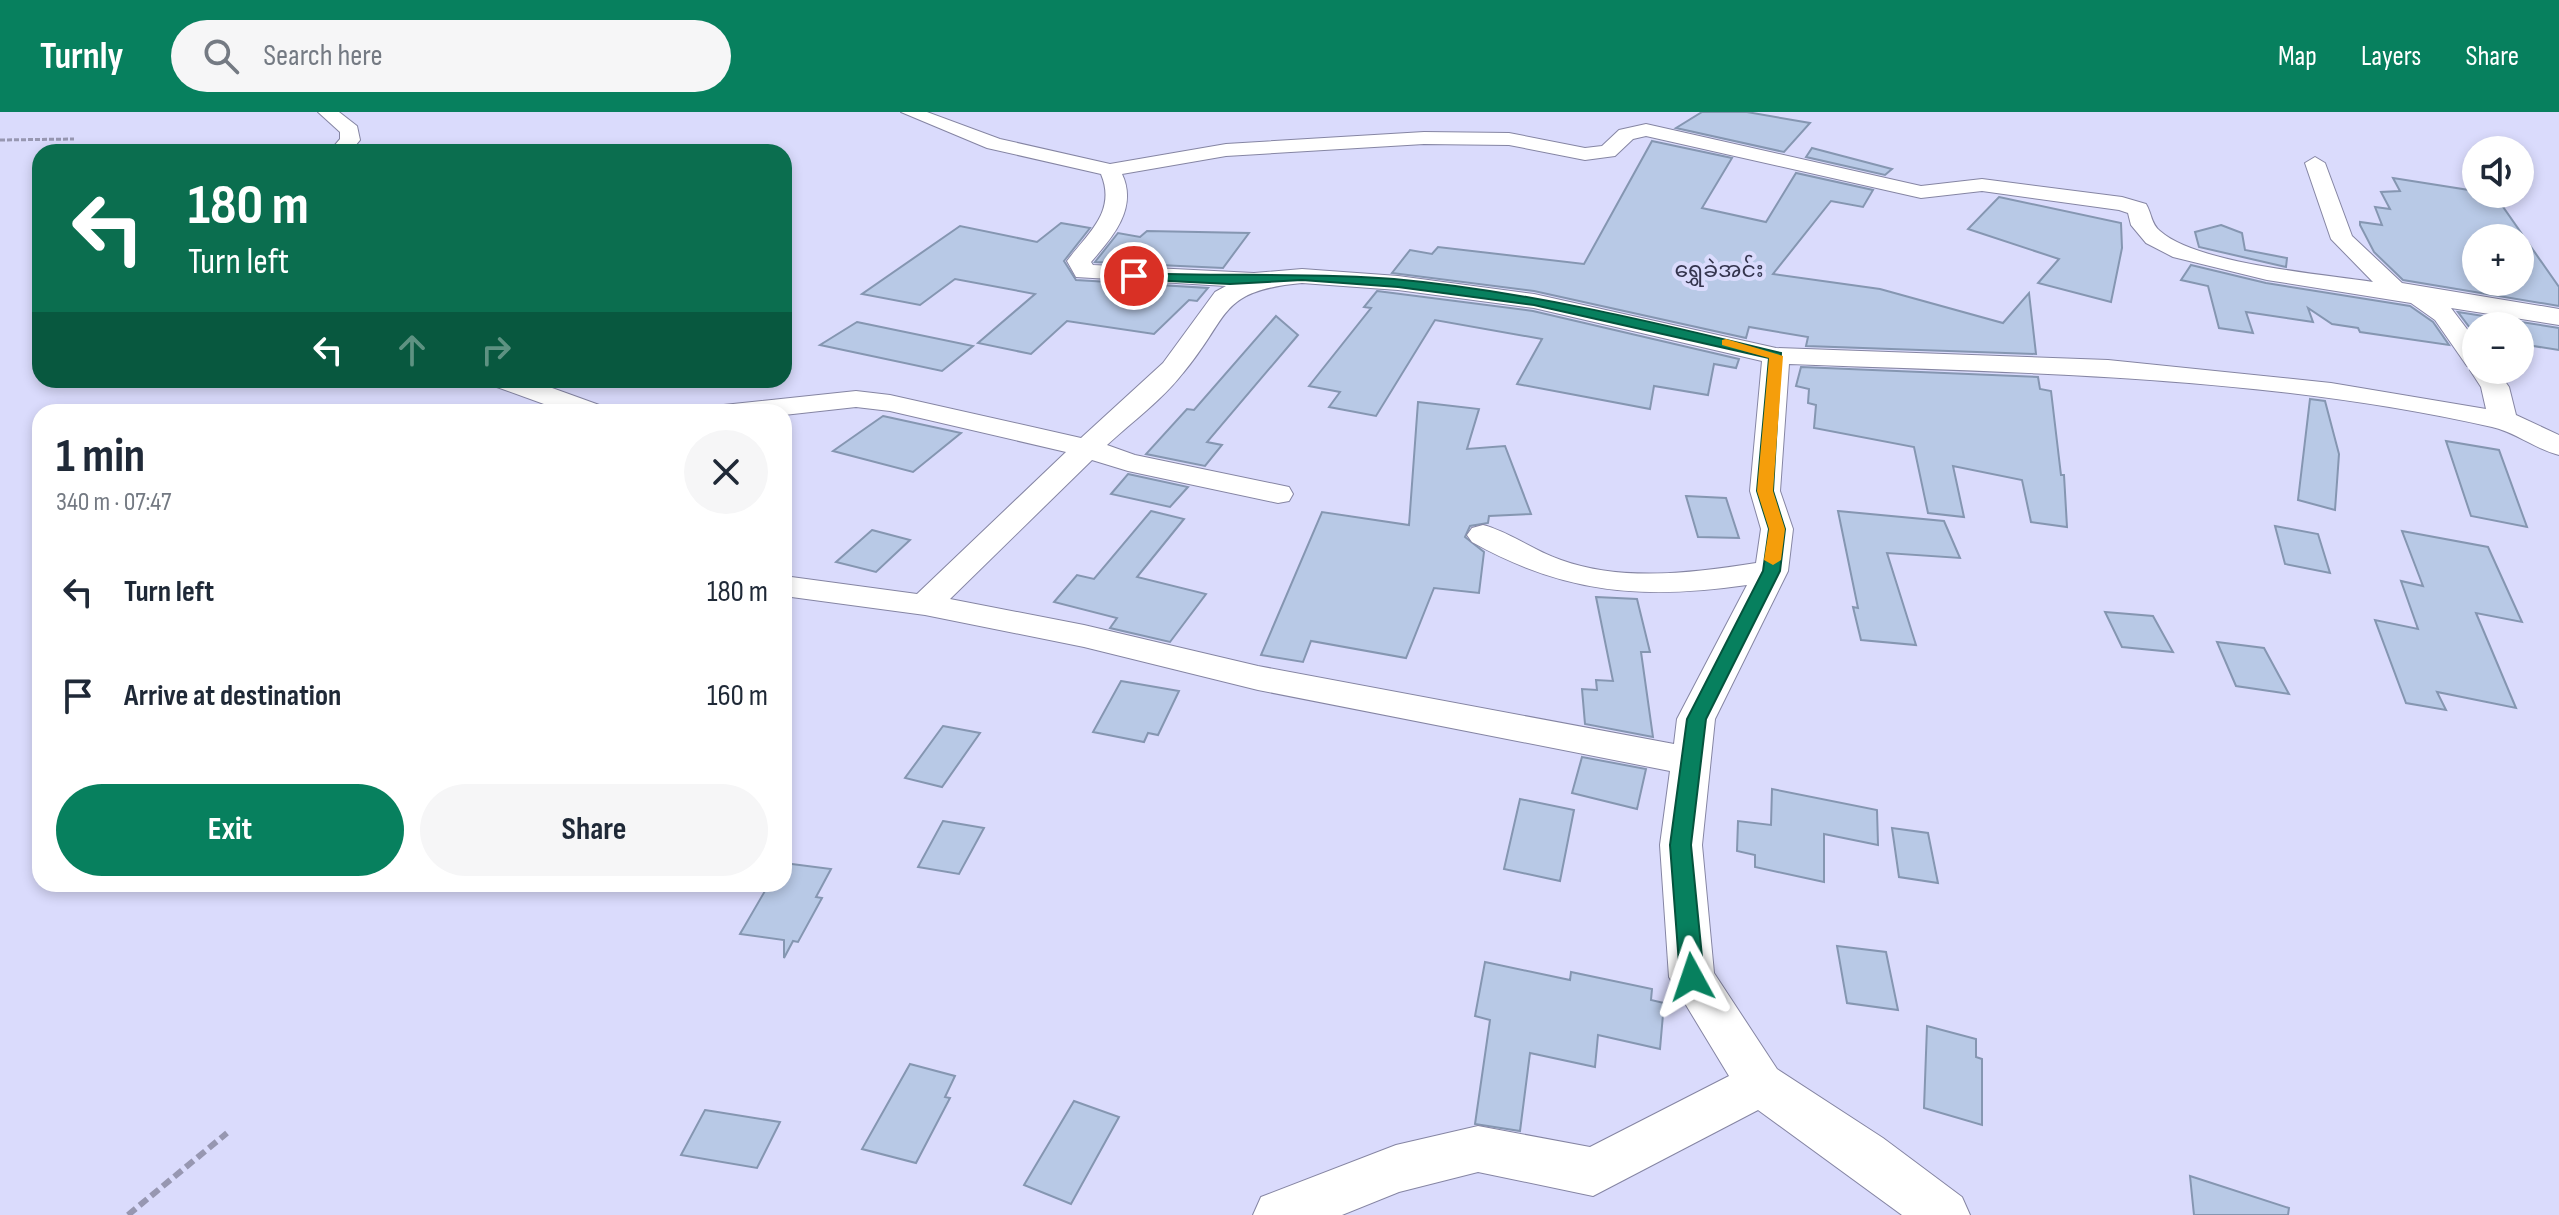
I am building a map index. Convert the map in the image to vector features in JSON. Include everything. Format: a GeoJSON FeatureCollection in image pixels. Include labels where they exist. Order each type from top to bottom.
{"type":"FeatureCollection","features":[{"type":"Feature","properties":{"kind":"street"},"geometry":{"type":"LineString","coordinates":[[327,112],[350,130],[350,140],[346,144]]}},
{"type":"Feature","properties":{"kind":"street"},"geometry":{"type":"LineString","coordinates":[[910,112],[994,144],[1110,170],[1226,150],[1424,138],[1509,139],[1585,154],[1608,152],[1626,134],[1646,130],[1921,192],[1982,185],[2122,204],[2138,209],[2142,225],[2154,238],[2181,252],[2267,273],[2559,317]]}},
{"type":"Feature","properties":{"kind":"street"},"geometry":{"type":"LineString","coordinates":[[2315,163],[2342,239],[2393,288],[2420,298],[2444,315],[2462,340]]}},
{"type":"Feature","properties":{"kind":"street"},"geometry":{"type":"LineString","coordinates":[[1110,170],[1116,179],[1116,216],[1079,261],[1084,272],[1256,280],[1302,276],[1534,301],[1776,356],[2108,368],[2331,391],[2503,420],[2559,446]]}},
{"type":"Feature","properties":{"kind":"street"},"geometry":{"type":"LineString","coordinates":[[925,605],[1173,369],[1224,297],[1256,280]]}},
{"type":"Feature","properties":{"kind":"street"},"geometry":{"type":"LineString","coordinates":[[1776,356],[1765,491],[1777,529],[1771,571],[1696,719],[1681,845],[1692,977],[1760,1084],[1865,1155],[1943,1215]]}},
{"type":"Feature","properties":{"kind":"street"},"geometry":{"type":"LineString","coordinates":[[2493,384],[2503,420]]}},
{"type":"Feature","properties":{"kind":"street"},"geometry":{"type":"LineString","coordinates":[[526,388],[570,404]]}},
{"type":"Feature","properties":{"kind":"street"},"geometry":{"type":"LineString","coordinates":[[792,405],[856,399],[890,403],[1087,448],[1128,462],[1278,494]]}},
{"type":"Feature","properties":{"kind":"street"},"geometry":{"type":"LineString","coordinates":[[1483,535],[1529,559],[1569,574],[1649,584],[1713,581],[1771,571]]}},
{"type":"Feature","properties":{"kind":"street"},"geometry":{"type":"LineString","coordinates":[[792,587],[925,605],[1084,636],[1258,678],[1691,761]]}},
{"type":"Feature","properties":{"kind":"street"},"geometry":{"type":"LineString","coordinates":[[1280,1215],[1396,1169],[1478,1149],[1593,1172],[1760,1084]]}},
{"type":"Feature","properties":{"kind":"path"},"geometry":{"type":"LineString","coordinates":[[0,140],[74,139]]}},
{"type":"Feature","properties":{"kind":"path"},"geometry":{"type":"LineString","coordinates":[[128,1215],[227,1133]]}},
{"type":"Feature","properties":{"kind":"building"},"geometry":{"type":"Polygon","coordinates":[[[1702,112],[1747,112],[1810,123],[1784,152],[1676,128],[1702,112]]]}},
{"type":"Feature","properties":{"kind":"building"},"geometry":{"type":"Polygon","coordinates":[[[1652,141],[1732,158],[1702,208],[1766,222],[1796,173],[1873,190],[1863,207],[1831,201],[1773,274],[1880,289],[2003,323],[2029,293],[2036,354],[1806,346],[1808,337],[1749,327],[1746,338],[1534,291],[1392,273],[1410,250],[1432,254],[1438,247],[1584,264],[1652,141]]]}},
{"type":"Feature","properties":{"kind":"building"},"geometry":{"type":"Polygon","coordinates":[[[1812,148],[1892,169],[1885,175],[1806,157],[1812,148]]]}},
{"type":"Feature","properties":{"kind":"building"},"geometry":{"type":"Polygon","coordinates":[[[2393,178],[2462,189],[2462,208],[2504,208],[2515,224],[2462,224],[2462,290],[2403,280],[2374,252],[2360,225],[2360,222],[2382,225],[2375,207],[2390,209],[2381,192],[2400,191],[2393,178]]]}},
{"type":"Feature","properties":{"kind":"building"},"geometry":{"type":"Polygon","coordinates":[[[1999,197],[2121,223],[2122,248],[2111,302],[2038,283],[2059,259],[1968,229],[1999,197]]]}},
{"type":"Feature","properties":{"kind":"building"},"geometry":{"type":"Polygon","coordinates":[[[1061,223],[1090,228],[1064,261],[1076,280],[1208,288],[1197,301],[1189,300],[1154,334],[1067,321],[1031,354],[978,343],[1035,294],[955,279],[920,305],[862,294],[960,226],[1037,242],[1061,223]]]}},
{"type":"Feature","properties":{"kind":"building"},"geometry":{"type":"Polygon","coordinates":[[[2221,225],[2242,233],[2245,250],[2287,258],[2286,267],[2199,247],[2195,232],[2221,225]]]}},
{"type":"Feature","properties":{"kind":"building"},"geometry":{"type":"Polygon","coordinates":[[[1147,231],[1249,233],[1223,268],[1095,262],[1118,233],[1140,237],[1147,231]]]}},
{"type":"Feature","properties":{"kind":"building"},"geometry":{"type":"Polygon","coordinates":[[[2534,251],[2559,287],[2559,306],[2499,296],[2534,296],[2534,251]]]}},
{"type":"Feature","properties":{"kind":"building"},"geometry":{"type":"Polygon","coordinates":[[[2191,265],[2266,283],[2410,306],[2433,322],[2449,345],[2360,332],[2358,328],[2332,324],[2308,308],[2313,322],[2246,312],[2253,333],[2219,328],[2208,286],[2181,280],[2191,265]]]}},
{"type":"Feature","properties":{"kind":"building"},"geometry":{"type":"Polygon","coordinates":[[[1377,291],[1533,311],[1739,359],[1736,368],[1714,364],[1708,395],[1654,386],[1650,409],[1517,384],[1542,339],[1435,320],[1376,416],[1329,407],[1340,392],[1309,386],[1371,308],[1364,307],[1377,291]]]}},
{"type":"Feature","properties":{"kind":"building"},"geometry":{"type":"Polygon","coordinates":[[[1276,316],[1298,335],[1207,442],[1222,445],[1205,466],[1146,454],[1187,409],[1194,410],[1276,316]]]}},
{"type":"Feature","properties":{"kind":"building"},"geometry":{"type":"Polygon","coordinates":[[[857,322],[973,346],[942,371],[820,345],[857,322]]]}},
{"type":"Feature","properties":{"kind":"building"},"geometry":{"type":"Polygon","coordinates":[[[2534,324],[2559,328],[2559,350],[2534,346],[2534,324]]]}},
{"type":"Feature","properties":{"kind":"building"},"geometry":{"type":"Polygon","coordinates":[[[1801,367],[2038,377],[2040,389],[2051,391],[2061,475],[2064,475],[2067,527],[2031,522],[2022,480],[1953,466],[1964,517],[1928,513],[1914,447],[1814,428],[1816,405],[1808,403],[1809,389],[1796,386],[1801,367]]]}},
{"type":"Feature","properties":{"kind":"building"},"geometry":{"type":"Polygon","coordinates":[[[2310,399],[2325,401],[2339,454],[2335,510],[2298,500],[2310,399]]]}},
{"type":"Feature","properties":{"kind":"building"},"geometry":{"type":"Polygon","coordinates":[[[1418,402],[1479,409],[1467,449],[1505,446],[1531,514],[1489,516],[1488,523],[1470,526],[1465,537],[1484,552],[1479,593],[1434,588],[1406,658],[1311,641],[1303,662],[1261,655],[1322,512],[1409,525],[1418,402]]]}},
{"type":"Feature","properties":{"kind":"building"},"geometry":{"type":"Polygon","coordinates":[[[883,416],[961,433],[913,472],[833,451],[883,416]]]}},
{"type":"Feature","properties":{"kind":"building"},"geometry":{"type":"Polygon","coordinates":[[[2446,441],[2499,450],[2527,527],[2471,516],[2446,441]]]}},
{"type":"Feature","properties":{"kind":"building"},"geometry":{"type":"Polygon","coordinates":[[[1128,474],[1188,487],[1170,507],[1111,494],[1128,474]]]}},
{"type":"Feature","properties":{"kind":"building"},"geometry":{"type":"Polygon","coordinates":[[[1686,496],[1726,498],[1739,538],[1698,537],[1686,496]]]}},
{"type":"Feature","properties":{"kind":"building"},"geometry":{"type":"Polygon","coordinates":[[[1151,511],[1184,519],[1137,577],[1206,594],[1170,642],[1110,628],[1117,618],[1054,602],[1077,575],[1094,579],[1151,511]]]}},
{"type":"Feature","properties":{"kind":"building"},"geometry":{"type":"Polygon","coordinates":[[[1838,511],[1944,521],[1960,558],[1887,553],[1916,645],[1861,640],[1853,607],[1858,608],[1838,511]]]}},
{"type":"Feature","properties":{"kind":"building"},"geometry":{"type":"Polygon","coordinates":[[[2275,526],[2318,534],[2330,573],[2285,564],[2275,526]]]}},
{"type":"Feature","properties":{"kind":"building"},"geometry":{"type":"Polygon","coordinates":[[[872,530],[910,540],[876,572],[836,562],[872,530]]]}},
{"type":"Feature","properties":{"kind":"building"},"geometry":{"type":"Polygon","coordinates":[[[2402,531],[2488,547],[2522,622],[2476,613],[2516,708],[2437,692],[2446,710],[2406,703],[2375,620],[2418,629],[2401,581],[2423,586],[2402,531]]]}},
{"type":"Feature","properties":{"kind":"building"},"geometry":{"type":"Polygon","coordinates":[[[1596,597],[1637,599],[1650,652],[1641,652],[1653,737],[1585,724],[1582,689],[1597,690],[1596,680],[1613,681],[1596,597]]]}},
{"type":"Feature","properties":{"kind":"building"},"geometry":{"type":"Polygon","coordinates":[[[2105,612],[2153,616],[2173,652],[2122,647],[2105,612]]]}},
{"type":"Feature","properties":{"kind":"building"},"geometry":{"type":"Polygon","coordinates":[[[2217,642],[2264,648],[2289,694],[2236,686],[2217,642]]]}},
{"type":"Feature","properties":{"kind":"building"},"geometry":{"type":"Polygon","coordinates":[[[1121,681],[1179,691],[1158,735],[1148,733],[1144,742],[1093,732],[1121,681]]]}},
{"type":"Feature","properties":{"kind":"building"},"geometry":{"type":"Polygon","coordinates":[[[943,726],[980,733],[942,787],[905,778],[943,726]]]}},
{"type":"Feature","properties":{"kind":"building"},"geometry":{"type":"Polygon","coordinates":[[[1582,757],[1646,769],[1637,809],[1572,793],[1582,757]]]}},
{"type":"Feature","properties":{"kind":"building"},"geometry":{"type":"Polygon","coordinates":[[[1772,789],[1877,810],[1878,845],[1824,834],[1824,882],[1755,867],[1755,855],[1737,851],[1738,821],[1771,825],[1772,789]]]}},
{"type":"Feature","properties":{"kind":"building"},"geometry":{"type":"Polygon","coordinates":[[[1520,799],[1574,810],[1560,881],[1504,869],[1520,799]]]}},
{"type":"Feature","properties":{"kind":"building"},"geometry":{"type":"Polygon","coordinates":[[[943,821],[984,828],[959,874],[918,867],[943,821]]]}},
{"type":"Feature","properties":{"kind":"building"},"geometry":{"type":"Polygon","coordinates":[[[1892,828],[1928,833],[1938,883],[1899,877],[1892,828]]]}},
{"type":"Feature","properties":{"kind":"building"},"geometry":{"type":"Polygon","coordinates":[[[792,864],[831,869],[816,897],[822,898],[798,942],[793,941],[784,958],[784,940],[740,934],[764,892],[792,892],[792,864]]]}},
{"type":"Feature","properties":{"kind":"building"},"geometry":{"type":"Polygon","coordinates":[[[1837,946],[1886,952],[1898,1010],[1847,1003],[1837,946]]]}},
{"type":"Feature","properties":{"kind":"building"},"geometry":{"type":"Polygon","coordinates":[[[1485,962],[1570,980],[1571,972],[1652,989],[1651,1000],[1664,1003],[1660,1049],[1598,1035],[1595,1067],[1530,1053],[1520,1131],[1475,1124],[1490,1020],[1475,1016],[1485,962]]]}},
{"type":"Feature","properties":{"kind":"building"},"geometry":{"type":"Polygon","coordinates":[[[1927,1026],[1976,1039],[1976,1057],[1982,1059],[1982,1125],[1924,1108],[1927,1026]]]}},
{"type":"Feature","properties":{"kind":"building"},"geometry":{"type":"Polygon","coordinates":[[[910,1064],[955,1076],[945,1097],[950,1098],[916,1163],[862,1149],[910,1064]]]}},
{"type":"Feature","properties":{"kind":"building"},"geometry":{"type":"Polygon","coordinates":[[[1074,1101],[1119,1117],[1071,1204],[1024,1185],[1074,1101]]]}},
{"type":"Feature","properties":{"kind":"building"},"geometry":{"type":"Polygon","coordinates":[[[705,1110],[780,1122],[757,1168],[681,1155],[705,1110]]]}},
{"type":"Feature","properties":{"kind":"building"},"geometry":{"type":"Polygon","coordinates":[[[2190,1176],[2289,1208],[2288,1215],[2194,1215],[2190,1176]]]}},
{"type":"Feature","properties":{"kind":"slow traffic"},"geometry":{"type":"LineString","coordinates":[[1726,343],[1776,356],[1765,491],[1777,529],[1773,560]]}},
{"type":"Feature","properties":{"kind":"district","name":"ရွှေခဲအင်း"},"geometry":{"type":"Point","coordinates":[1719,269]}},
{"type":"Feature","properties":{"kind":"route"},"geometry":{"type":"LineString","coordinates":[[1134,276],[1230,281],[1302,276],[1398,283],[1534,301],[1757,349],[1776,356],[1765,491],[1777,529],[1771,571],[1696,719],[1681,845],[1692,977]]}}]}
